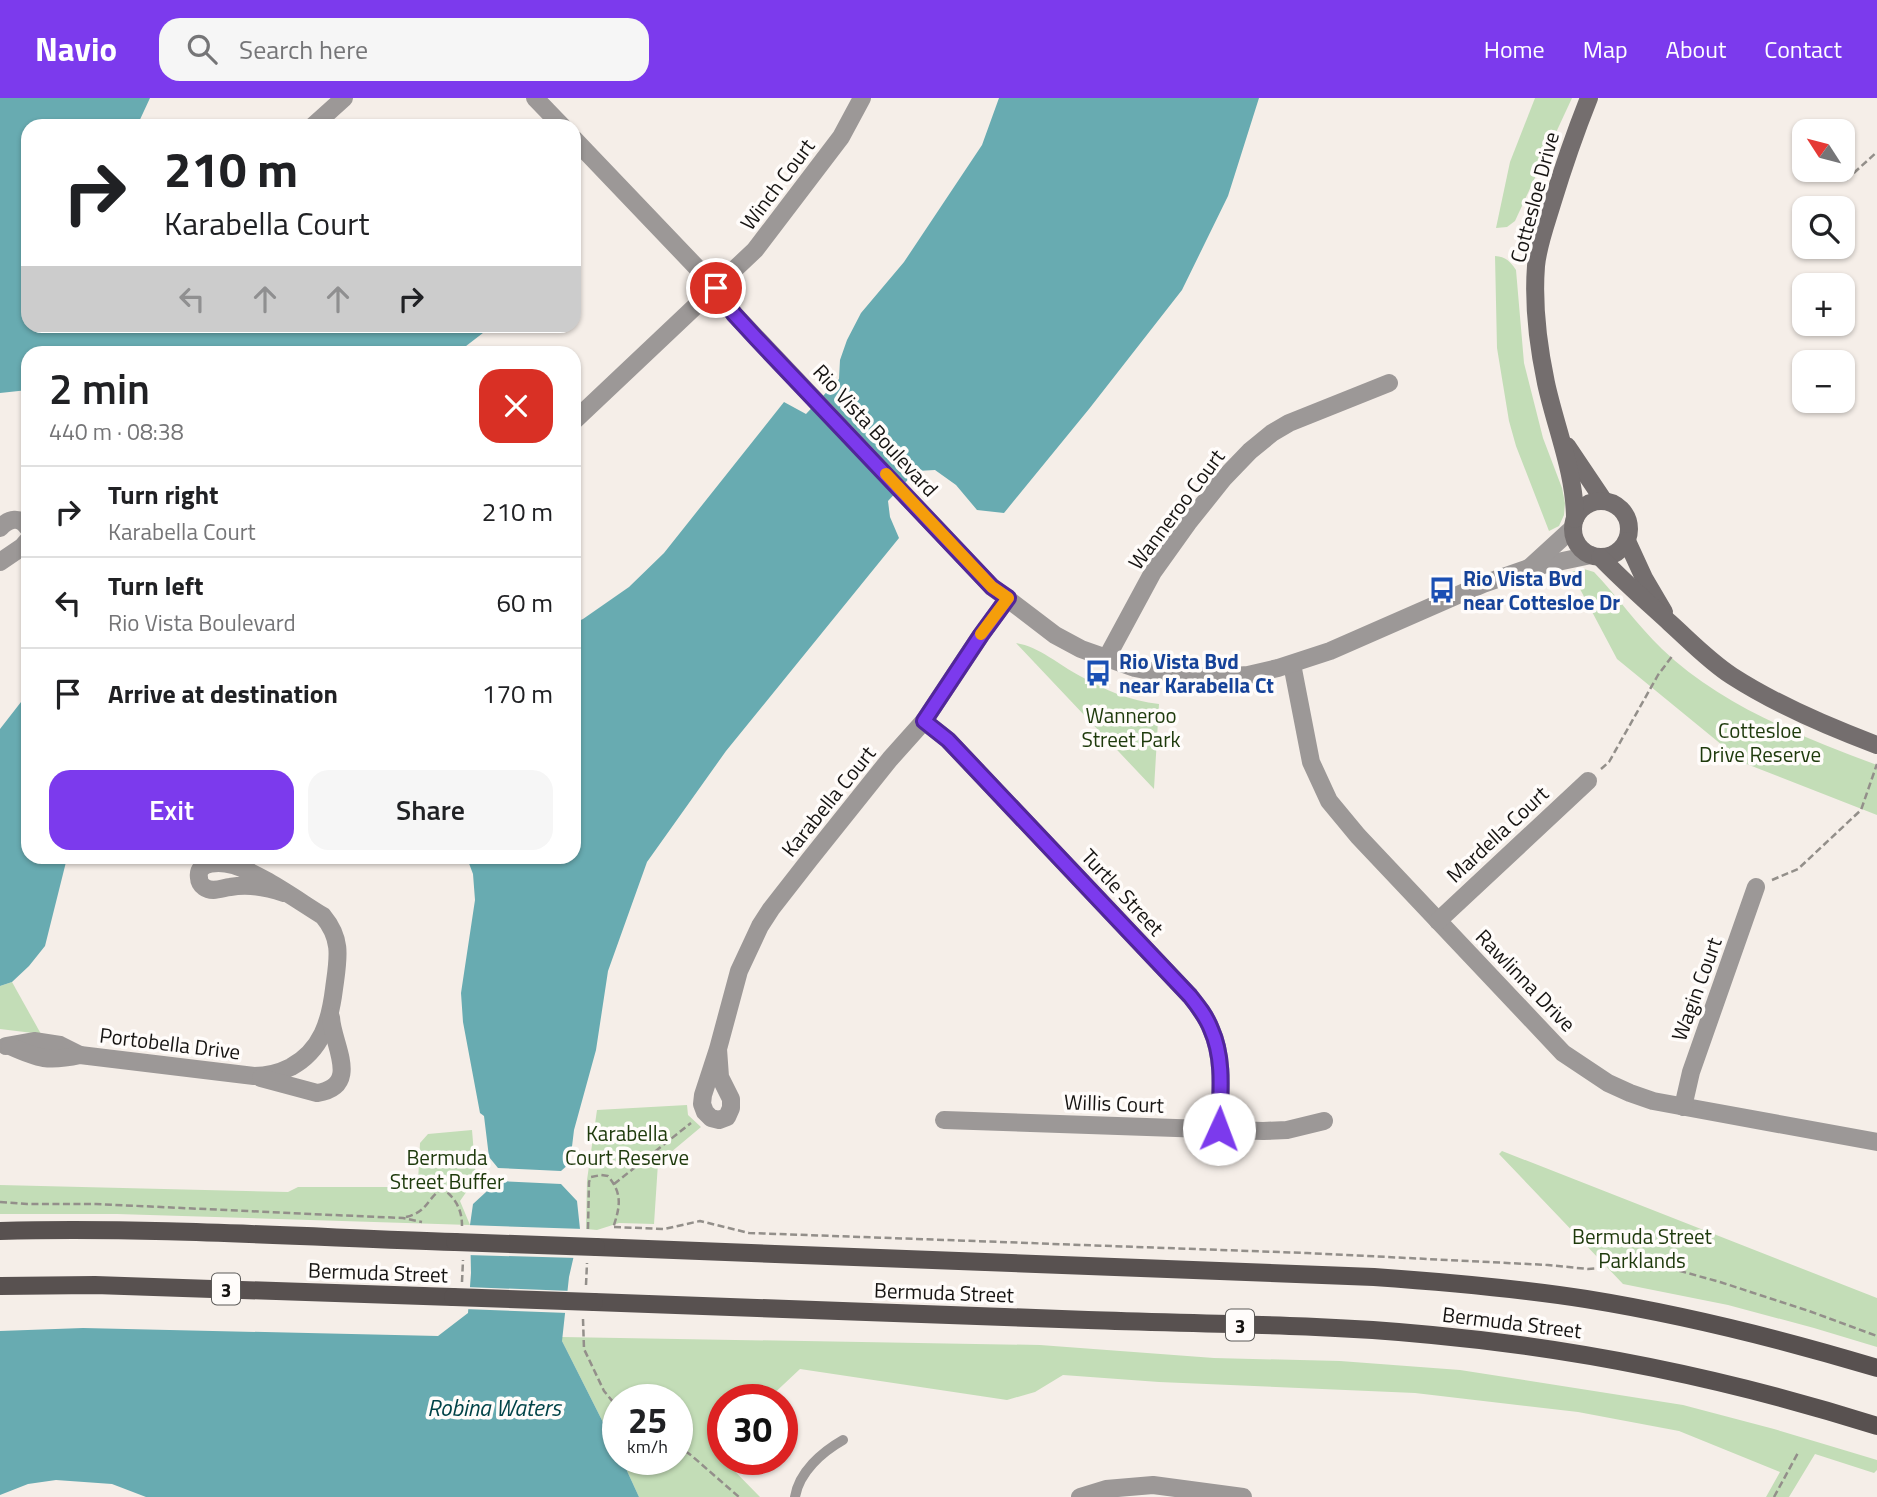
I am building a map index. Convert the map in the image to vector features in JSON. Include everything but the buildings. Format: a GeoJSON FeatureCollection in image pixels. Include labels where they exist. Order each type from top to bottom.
{"type":"FeatureCollection","features":[{"type":"Feature","properties":{"kind":"main road","name":"Cottesloe Drive"},"geometry":{"type":"LineString","coordinates":[[1574,523],[1572,482],[1545,380],[1537,330],[1536,264],[1562,169],[1589,98]]}},
{"type":"Feature","properties":{"kind":"main road","name":"Cottesloe Drive"},"geometry":{"type":"LineString","coordinates":[[1559,434],[1604,501]]}},
{"type":"Feature","properties":{"kind":"main road"},"geometry":{"type":"LineString","coordinates":[[1595,556],[1615,553],[1622,548],[1629,533],[1627,517],[1617,506],[1604,501],[1594,502],[1579,511],[1574,523],[1578,544],[1584,551],[1595,556],[1687,640],[1729,674],[1761,694],[1827,727],[1877,746]]}},
{"type":"Feature","properties":{"kind":"main road"},"geometry":{"type":"LineString","coordinates":[[1626,541],[1671,624]]}},
{"type":"Feature","properties":{"kind":"main road","name":"Bermuda Street"},"geometry":{"type":"LineString","coordinates":[[0,1231],[224,1234],[455,1242],[592,1253],[1374,1277],[1583,1298],[1763,1335],[1877,1367]]}},
{"type":"Feature","properties":{"kind":"main road","name":"Bermuda Street"},"geometry":{"type":"LineString","coordinates":[[0,1286],[95,1285],[588,1301],[1280,1326],[1430,1334],[1563,1350],[1703,1378],[1767,1393],[1877,1426]]}},
{"type":"Feature","properties":{"kind":"street"},"geometry":{"type":"LineString","coordinates":[[321,119],[344,98]]}},
{"type":"Feature","properties":{"kind":"street"},"geometry":{"type":"LineString","coordinates":[[535,98],[555,119]]}},
{"type":"Feature","properties":{"kind":"street","name":"Winch Court"},"geometry":{"type":"LineString","coordinates":[[581,414],[755,250],[841,137],[862,98]]}},
{"type":"Feature","properties":{"kind":"street","name":"Rio Vista Boulevard"},"geometry":{"type":"LineString","coordinates":[[581,146],[716,288],[740,309],[992,587],[1055,635],[1081,649],[1135,668],[1165,674],[1193,677],[1248,675],[1292,664],[1343,645],[1483,584],[1530,568],[1595,556]]}},
{"type":"Feature","properties":{"kind":"street","name":"Wanneroo Court"},"geometry":{"type":"LineString","coordinates":[[1106,659],[1153,572],[1224,478],[1250,451],[1289,423],[1389,383]]}},
{"type":"Feature","properties":{"kind":"street"},"geometry":{"type":"LineString","coordinates":[[0,528],[7,521],[21,521]]}},
{"type":"Feature","properties":{"kind":"street","name":"Rio Vista Boulevard"},"geometry":{"type":"LineString","coordinates":[[1530,568],[1574,523]]}},
{"type":"Feature","properties":{"kind":"street"},"geometry":{"type":"LineString","coordinates":[[0,562],[21,548]]}},
{"type":"Feature","properties":{"kind":"street","name":"Karabella Court"},"geometry":{"type":"LineString","coordinates":[[718,1049],[720,1077],[731,1099],[732,1108],[727,1117],[719,1120],[711,1118],[702,1104],[739,971],[760,926],[890,759],[924,721],[1008,598]]}},
{"type":"Feature","properties":{"kind":"street","name":"Rawlinna Drive"},"geometry":{"type":"LineString","coordinates":[[1292,664],[1311,762],[1329,802],[1563,1053],[1619,1088],[1653,1101],[1877,1142]]}},
{"type":"Feature","properties":{"kind":"street","name":"Turtle Street"},"geometry":{"type":"LineString","coordinates":[[924,721],[948,740],[1203,1013],[1212,1029],[1217,1049],[1220,1071],[1219,1129]]}},
{"type":"Feature","properties":{"kind":"street","name":"Mardella Court"},"geometry":{"type":"LineString","coordinates":[[1438,921],[1588,780]]}},
{"type":"Feature","properties":{"kind":"street","name":"Wagin Court"},"geometry":{"type":"LineString","coordinates":[[1682,1107],[1691,1072],[1756,887]]}},
{"type":"Feature","properties":{"kind":"street","name":"Portobella Drive"},"geometry":{"type":"LineString","coordinates":[[5,1046],[34,1041],[60,1045],[80,1055],[254,1076],[281,1072],[303,1060],[325,1031],[331,1012],[338,946],[335,934],[323,916],[284,893]]}},
{"type":"Feature","properties":{"kind":"street","name":"Portobella Drive"},"geometry":{"type":"LineString","coordinates":[[254,1076],[317,1093],[327,1092],[336,1085],[342,1075],[342,1063],[332,1030],[331,1012]]}},
{"type":"Feature","properties":{"kind":"street"},"geometry":{"type":"LineString","coordinates":[[312,1051],[322,1048],[330,1051],[337,1056],[342,1070]]}},
{"type":"Feature","properties":{"kind":"street","name":"Willis Court"},"geometry":{"type":"LineString","coordinates":[[944,1120],[1287,1130],[1324,1121]]}},
{"type":"Feature","properties":{"kind":"street"},"geometry":{"type":"LineString","coordinates":[[1080,1497],[1106,1489],[1153,1485],[1242,1497]]}},
{"type":"Feature","properties":{"kind":"lane"},"geometry":{"type":"LineString","coordinates":[[795,1497],[797,1487],[809,1468],[826,1451],[843,1440]]}},
{"type":"Feature","properties":{"kind":"path"},"geometry":{"type":"LineString","coordinates":[[1855,172],[1877,152]]}},
{"type":"Feature","properties":{"kind":"path"},"geometry":{"type":"LineString","coordinates":[[1588,780],[1609,762],[1658,675],[1673,655]]}},
{"type":"Feature","properties":{"kind":"path"},"geometry":{"type":"LineString","coordinates":[[1756,887],[1798,869],[1861,810],[1877,764]]}},
{"type":"Feature","properties":{"kind":"path"},"geometry":{"type":"LineString","coordinates":[[614,1184],[705,1112]]}},
{"type":"Feature","properties":{"kind":"path"},"geometry":{"type":"LineString","coordinates":[[588,1229],[588,1190],[591,1177],[601,1175],[608,1176],[620,1197],[614,1227],[607,1231]]}},
{"type":"Feature","properties":{"kind":"path"},"geometry":{"type":"LineString","coordinates":[[0,1202],[403,1218],[429,1224]]}},
{"type":"Feature","properties":{"kind":"path"},"geometry":{"type":"LineString","coordinates":[[592,1253],[584,1349],[602,1387]]}},
{"type":"Feature","properties":{"kind":"path"},"geometry":{"type":"LineString","coordinates":[[1774,1497],[1799,1451]]}},
{"type":"Feature","properties":{"kind":"path"},"geometry":{"type":"LineString","coordinates":[[693,1457],[739,1497]]}},
{"type":"Feature","properties":{"kind":"green space"},"geometry":{"type":"Polygon","coordinates":[[[1535,98],[1572,98],[1515,221],[1507,227],[1496,228],[1510,162],[1535,98]]]}},
{"type":"Feature","properties":{"kind":"green space"},"geometry":{"type":"Polygon","coordinates":[[[1495,256],[1507,260],[1516,270],[1524,363],[1543,438],[1565,503],[1559,526],[1549,531],[1509,421],[1497,348],[1495,256]]]}},
{"type":"Feature","properties":{"kind":"green space","name":"Cottesloe Drive Reserve"},"geometry":{"type":"Polygon","coordinates":[[[1584,569],[1594,572],[1662,649],[1710,687],[1763,718],[1877,765],[1877,815],[1744,763],[1617,659],[1571,572],[1584,569]]]}},
{"type":"Feature","properties":{"kind":"green space","name":"Wanneroo Street Park"},"geometry":{"type":"Polygon","coordinates":[[[1016,643],[1041,652],[1108,690],[1128,698],[1159,704],[1154,789],[1016,643]]]}},
{"type":"Feature","properties":{"kind":"green space"},"geometry":{"type":"Polygon","coordinates":[[[12,982],[41,1034],[0,1029],[0,986],[12,982]]]}},
{"type":"Feature","properties":{"kind":"green space","name":"Karabella Court Reserve"},"geometry":{"type":"Polygon","coordinates":[[[687,1105],[688,1115],[701,1127],[658,1163],[654,1224],[619,1223],[597,1230],[586,1229],[587,1180],[597,1110],[687,1105]]]}},
{"type":"Feature","properties":{"kind":"green space","name":"Bermuda Street Buffer"},"geometry":{"type":"Polygon","coordinates":[[[472,1130],[476,1178],[460,1201],[470,1225],[117,1214],[0,1214],[0,1185],[288,1192],[298,1187],[392,1187],[418,1182],[420,1143],[428,1134],[472,1130]]]}},
{"type":"Feature","properties":{"kind":"green space","name":"Bermuda Street Parklands"},"geometry":{"type":"Polygon","coordinates":[[[1502,1151],[1877,1298],[1877,1347],[1728,1305],[1623,1284],[1499,1154],[1502,1151]]]}},
{"type":"Feature","properties":{"kind":"green space"},"geometry":{"type":"Polygon","coordinates":[[[562,1337],[1040,1345],[1214,1358],[1340,1361],[1460,1370],[1683,1405],[1877,1460],[1877,1470],[1874,1473],[1815,1454],[1789,1497],[1766,1497],[1780,1472],[1679,1431],[1578,1412],[1415,1393],[1063,1375],[1035,1392],[1007,1400],[800,1369],[784,1384],[707,1384],[707,1475],[738,1475],[760,1497],[639,1497],[629,1475],[693,1475],[693,1384],[602,1384],[602,1420],[562,1337]]]}},
{"type":"Feature","properties":{"kind":"water"},"geometry":{"type":"Polygon","coordinates":[[[0,98],[150,98],[140,119],[21,119],[21,333],[483,333],[466,346],[21,346],[21,391],[0,393],[0,98]]]}},
{"type":"Feature","properties":{"kind":"water"},"geometry":{"type":"Polygon","coordinates":[[[999,98],[1259,98],[1228,196],[1182,290],[1004,513],[977,510],[956,485],[935,470],[916,471],[888,501],[890,517],[899,538],[726,751],[647,862],[608,971],[596,1050],[574,1130],[570,1163],[561,1171],[498,1168],[489,1157],[484,1116],[480,1113],[463,1022],[461,993],[475,900],[473,874],[469,864],[581,864],[581,620],[629,587],[664,553],[784,402],[806,414],[839,379],[840,360],[861,313],[904,262],[982,145],[999,98]]]}},
{"type":"Feature","properties":{"kind":"water"},"geometry":{"type":"Polygon","coordinates":[[[21,702],[21,864],[66,864],[45,946],[12,982],[0,986],[0,729],[21,702]]]}},
{"type":"Feature","properties":{"kind":"water","name":"Robina Waters"},"geometry":{"type":"Polygon","coordinates":[[[498,1181],[561,1184],[577,1201],[580,1229],[569,1277],[562,1341],[602,1420],[602,1475],[629,1475],[639,1497],[146,1497],[112,1484],[56,1480],[28,1484],[0,1495],[0,1331],[83,1328],[438,1336],[468,1313],[473,1204],[498,1181]]]}},
{"type":"Feature","properties":{"kind":"pier"},"geometry":{"type":"Polygon","coordinates":[[[466,1225],[584,1229],[577,1258],[467,1255],[466,1225]]]}},
{"type":"Feature","properties":{"kind":"pier"},"geometry":{"type":"Polygon","coordinates":[[[466,1287],[571,1291],[568,1313],[464,1309],[466,1287]]]}},
{"type":"Feature","properties":{"kind":"slow traffic"},"geometry":{"type":"LineString","coordinates":[[886,474],[992,587],[1008,598],[981,634]]}},
{"type":"Feature","properties":{"kind":"place","name":"Rio Vista Bvd near Cottesloe Dr"},"geometry":{"type":"Point","coordinates":[1442,590]}},
{"type":"Feature","properties":{"kind":"place","name":"Rio Vista Bvd near Karabella Ct"},"geometry":{"type":"Point","coordinates":[1098,673]}},
{"type":"Feature","properties":{"kind":"route"},"geometry":{"type":"LineString","coordinates":[[716,288],[734,314],[756,338],[992,587],[1008,598],[924,721],[948,740],[1190,996],[1203,1013],[1212,1029],[1217,1049],[1220,1071],[1219,1129]]}}]}
